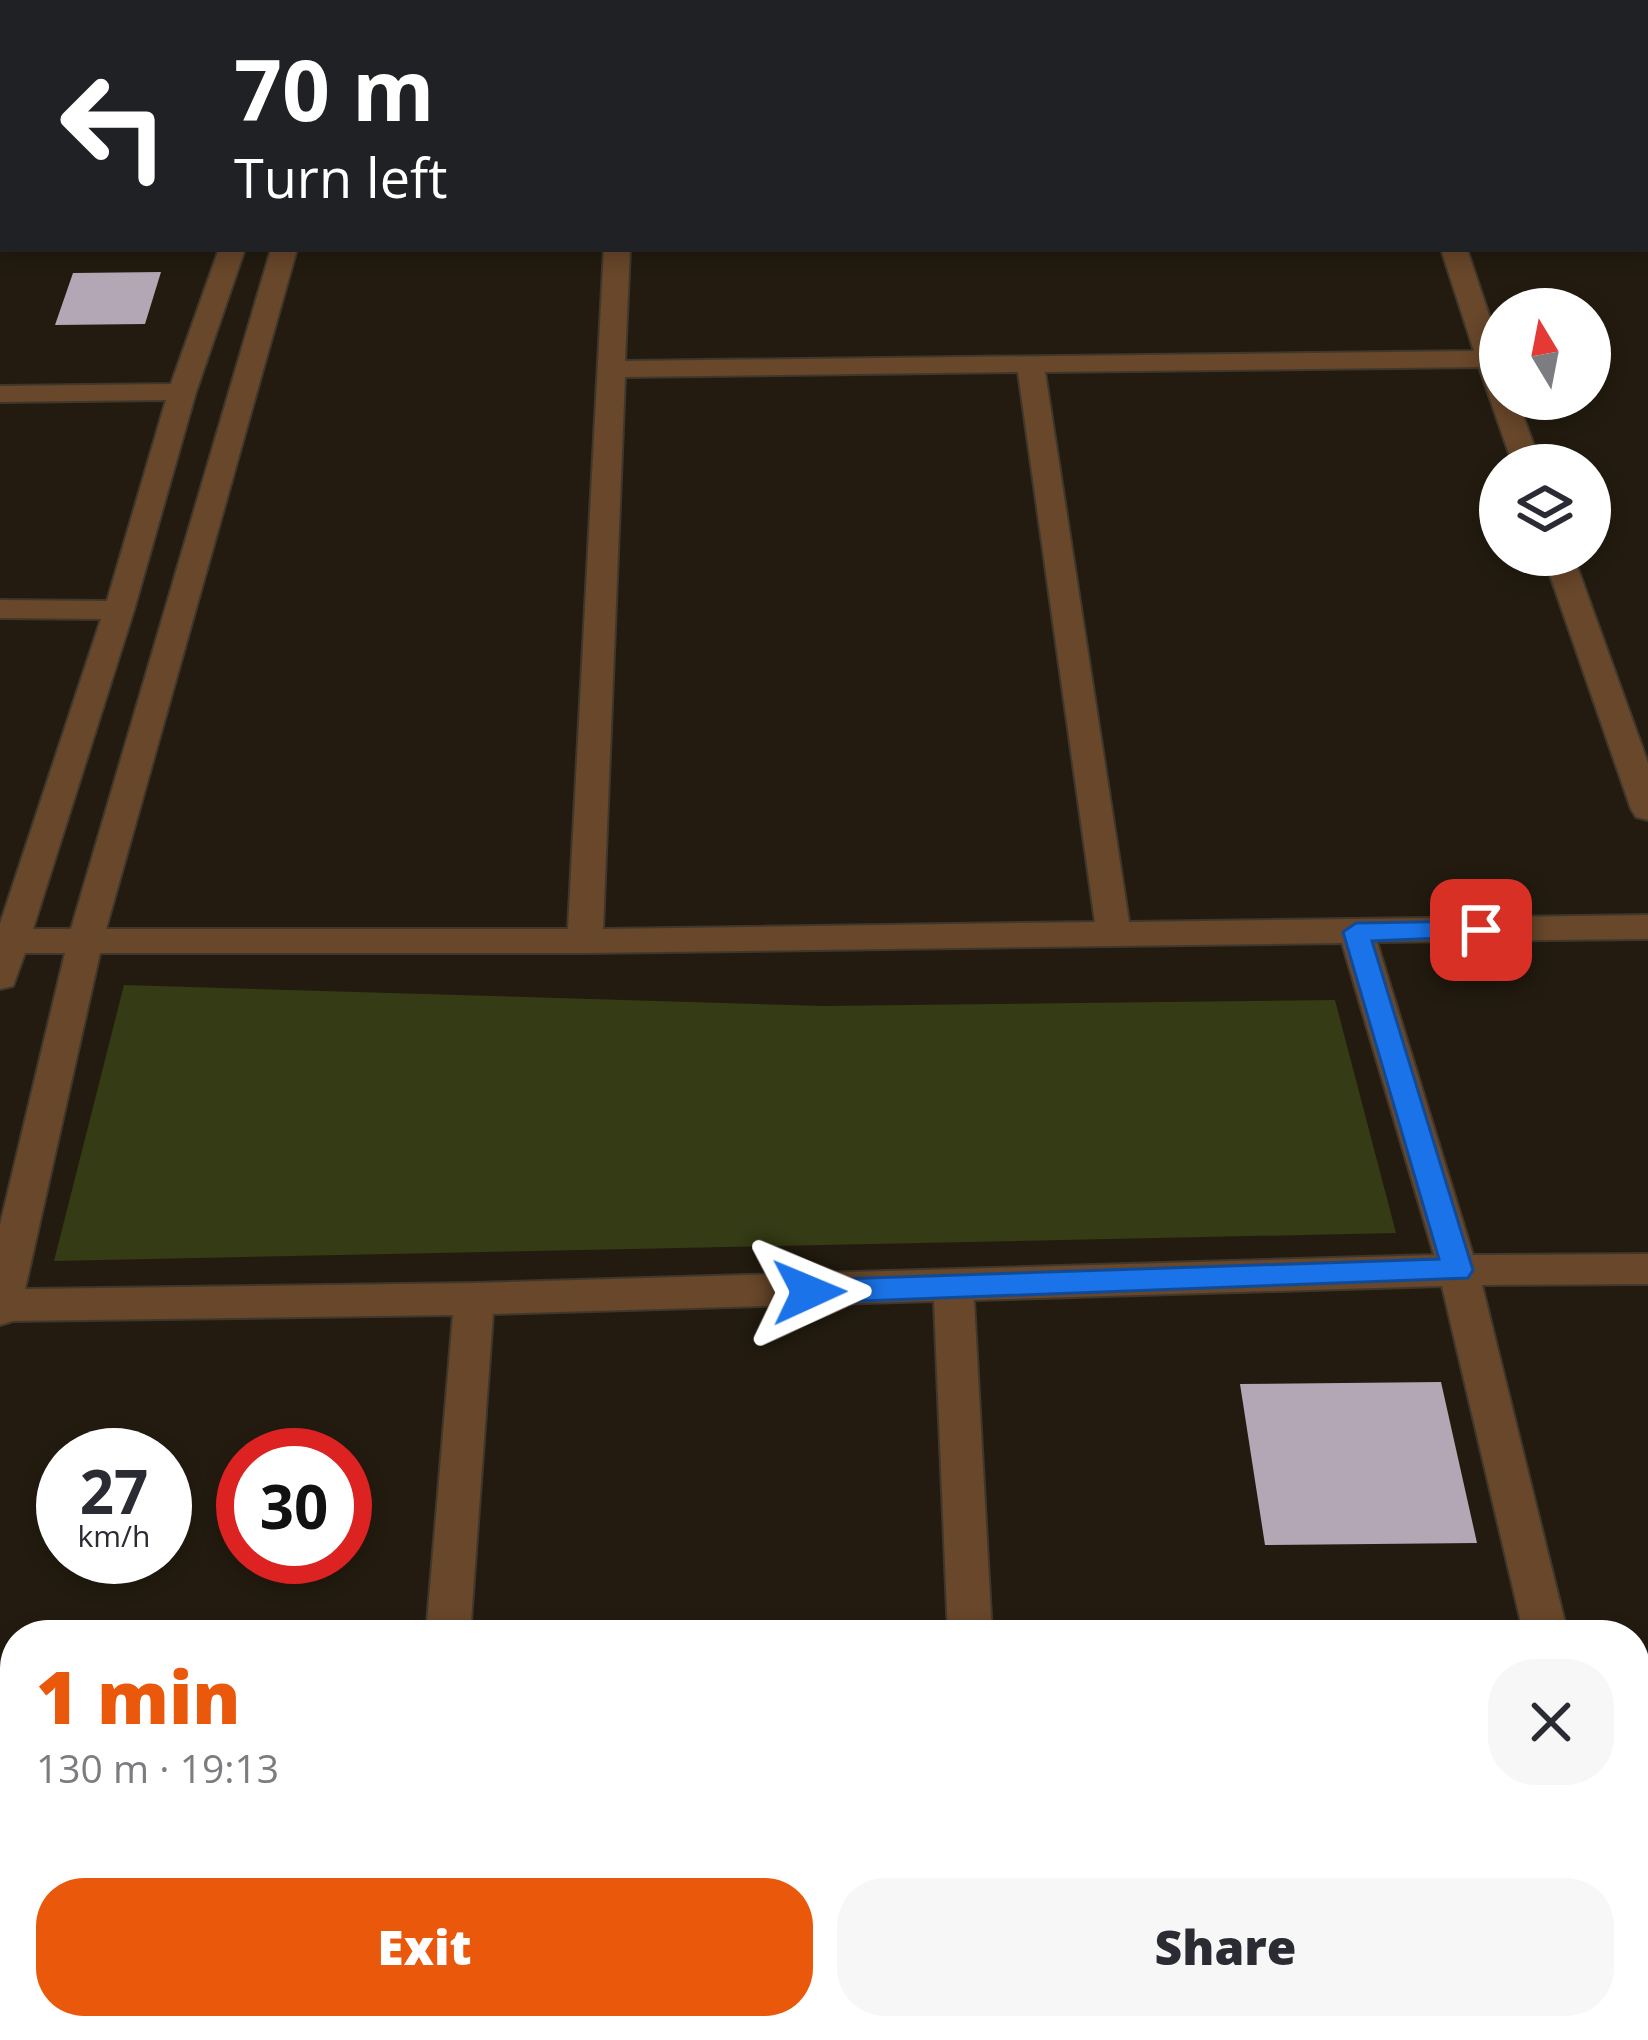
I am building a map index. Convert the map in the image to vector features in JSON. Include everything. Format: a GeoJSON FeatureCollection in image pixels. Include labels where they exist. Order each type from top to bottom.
{"type":"FeatureCollection","features":[{"type":"Feature","properties":{"kind":"street"},"geometry":{"type":"LineString","coordinates":[[0,977],[119,610],[182,392],[231,252]]}},
{"type":"Feature","properties":{"kind":"street"},"geometry":{"type":"LineString","coordinates":[[283,252],[86,938],[0,1306],[474,1299],[1458,1270],[1648,1269]]}},
{"type":"Feature","properties":{"kind":"street"},"geometry":{"type":"LineString","coordinates":[[586,941],[617,252]]}},
{"type":"Feature","properties":{"kind":"street"},"geometry":{"type":"LineString","coordinates":[[1455,252],[1479,325]]}},
{"type":"Feature","properties":{"kind":"street"},"geometry":{"type":"LineString","coordinates":[[612,369],[1479,359]]}},
{"type":"Feature","properties":{"kind":"street"},"geometry":{"type":"LineString","coordinates":[[1031,367],[1114,935]]}},
{"type":"Feature","properties":{"kind":"street"},"geometry":{"type":"LineString","coordinates":[[0,394],[182,392]]}},
{"type":"Feature","properties":{"kind":"street"},"geometry":{"type":"LineString","coordinates":[[1565,576],[1648,809]]}},
{"type":"Feature","properties":{"kind":"street"},"geometry":{"type":"LineString","coordinates":[[0,609],[119,610]]}},
{"type":"Feature","properties":{"kind":"street"},"geometry":{"type":"LineString","coordinates":[[10,941],[586,941],[1648,927]]}},
{"type":"Feature","properties":{"kind":"street"},"geometry":{"type":"LineString","coordinates":[[1356,932],[1458,1270],[1542,1620]]}},
{"type":"Feature","properties":{"kind":"street"},"geometry":{"type":"LineString","coordinates":[[953,1288],[969,1620]]}},
{"type":"Feature","properties":{"kind":"street"},"geometry":{"type":"LineString","coordinates":[[449,1620],[474,1299]]}},
{"type":"Feature","properties":{"kind":"green space"},"geometry":{"type":"Polygon","coordinates":[[[124,985],[824,1006],[1335,1000],[1396,1233],[54,1261],[124,985]]]}},
{"type":"Feature","properties":{"kind":"building"},"geometry":{"type":"Polygon","coordinates":[[[161,272],[145,324],[55,325],[73,273],[161,272]]]}},
{"type":"Feature","properties":{"kind":"building"},"geometry":{"type":"Polygon","coordinates":[[[1441,1382],[1477,1543],[1265,1545],[1240,1384],[1441,1382]]]}},
{"type":"Feature","properties":{"kind":"route"},"geometry":{"type":"LineString","coordinates":[[809,1292],[1458,1270],[1356,932],[1481,930]]}}]}
